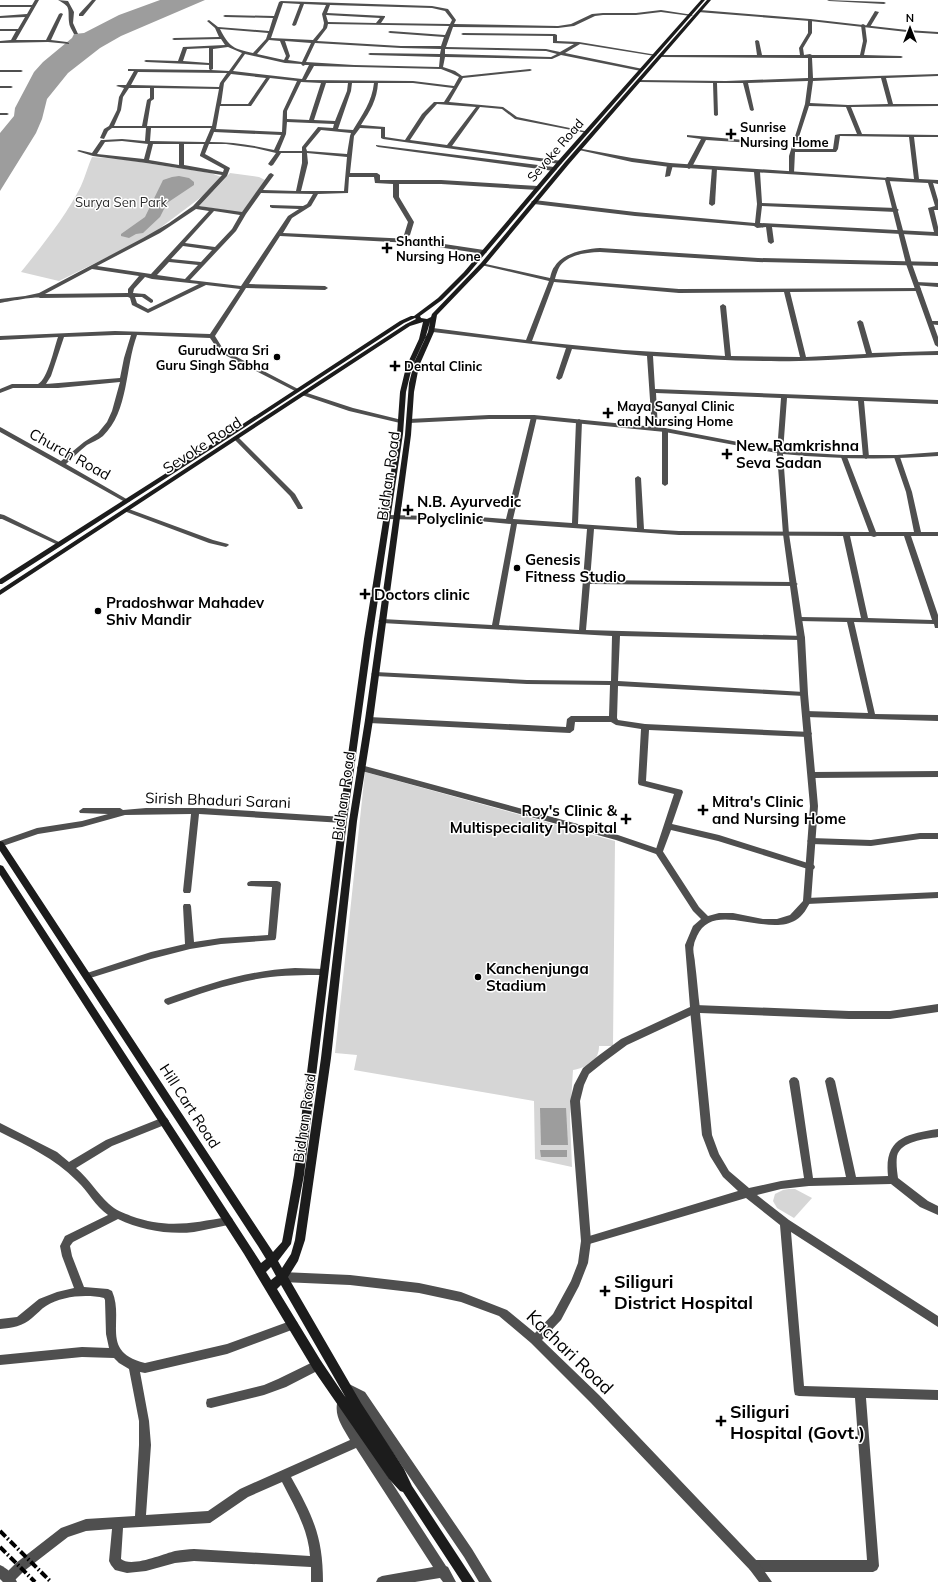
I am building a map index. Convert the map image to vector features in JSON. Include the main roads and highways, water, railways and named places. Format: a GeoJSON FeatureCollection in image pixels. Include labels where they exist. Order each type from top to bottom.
{"type":"FeatureCollection","features":[{"type":"Feature","properties":{"kind":"main road","name":"Sevoke Road"},"geometry":{"type":"LineString","coordinates":[[0,593],[236,438],[299,392],[311,389],[408,325],[427,320],[483,264],[534,202],[587,132],[703,0]]}},
{"type":"Feature","properties":{"kind":"main road","name":"Sevoke Road"},"geometry":{"type":"LineString","coordinates":[[427,320],[440,299],[466,273],[560,162],[576,148],[640,81],[709,0]]}},
{"type":"Feature","properties":{"kind":"main road"},"geometry":{"type":"LineString","coordinates":[[692,12],[700,11]]}},
{"type":"Feature","properties":{"kind":"main road"},"geometry":{"type":"LineString","coordinates":[[655,55],[661,56]]}},
{"type":"Feature","properties":{"kind":"main road"},"geometry":{"type":"LineString","coordinates":[[632,80],[640,81]]}},
{"type":"Feature","properties":{"kind":"main road"},"geometry":{"type":"LineString","coordinates":[[527,201],[534,202]]}},
{"type":"Feature","properties":{"kind":"main road","name":"Sevoke Road"},"geometry":{"type":"LineString","coordinates":[[3,581],[299,392],[402,322],[427,320]]}},
{"type":"Feature","properties":{"kind":"main road","name":"Bidhan Road"},"geometry":{"type":"LineString","coordinates":[[270,1288],[282,1277],[294,1259],[298,1250],[302,1230],[326,1066],[347,876],[394,540],[409,421],[409,404],[414,372],[427,320]]}},
{"type":"Feature","properties":{"kind":"main road","name":"Bidhan Road"},"geometry":{"type":"LineString","coordinates":[[260,1271],[286,1244],[289,1230],[300,1167],[343,820],[368,639],[400,434],[405,379],[427,320]]}},
{"type":"Feature","properties":{"kind":"main road"},"geometry":{"type":"LineString","coordinates":[[400,421],[409,421]]}},
{"type":"Feature","properties":{"kind":"main road"},"geometry":{"type":"LineString","coordinates":[[118,507],[126,510]]}},
{"type":"Feature","properties":{"kind":"main road"},"geometry":{"type":"LineString","coordinates":[[383,540],[394,540]]}},
{"type":"Feature","properties":{"kind":"main road"},"geometry":{"type":"LineString","coordinates":[[3,581],[15,583]]}},
{"type":"Feature","properties":{"kind":"main road"},"geometry":{"type":"LineString","coordinates":[[368,639],[379,639]]}},
{"type":"Feature","properties":{"kind":"main road"},"geometry":{"type":"LineString","coordinates":[[351,765],[361,768]]}},
{"type":"Feature","properties":{"kind":"main road","name":"Hill Cart Road"},"geometry":{"type":"LineString","coordinates":[[0,844],[272,1260],[347,1388],[353,1409]]}},
{"type":"Feature","properties":{"kind":"main road","name":"Hill Cart Road"},"geometry":{"type":"LineString","coordinates":[[0,868],[260,1271],[317,1365],[343,1400],[353,1409]]}},
{"type":"Feature","properties":{"kind":"main road"},"geometry":{"type":"LineString","coordinates":[[336,875],[347,876]]}},
{"type":"Feature","properties":{"kind":"main road"},"geometry":{"type":"LineString","coordinates":[[324,972],[336,972]]}},
{"type":"Feature","properties":{"kind":"main road"},"geometry":{"type":"LineString","coordinates":[[289,1230],[302,1230]]}},
{"type":"Feature","properties":{"kind":"main road"},"geometry":{"type":"LineString","coordinates":[[353,1409],[393,1475],[408,1490],[469,1582]]}},
{"type":"Feature","properties":{"kind":"railway"},"geometry":{"type":"LineString","coordinates":[[0,1531],[51,1582]]}},
{"type":"Feature","properties":{"kind":"railway"},"geometry":{"type":"LineString","coordinates":[[0,1547],[35,1582]]}},
{"type":"Feature","properties":{"kind":"place","name":"Sunrise Nursing Home"},"geometry":{"type":"Point","coordinates":[731,134]}},
{"type":"Feature","properties":{"kind":"place","name":"Shanthi Nursing Hone"},"geometry":{"type":"Point","coordinates":[387,248]}},
{"type":"Feature","properties":{"kind":"place","name":"Gurudwara Sri Guru Singh Sabha"},"geometry":{"type":"Point","coordinates":[277,357]}},
{"type":"Feature","properties":{"kind":"place","name":"Dental Clinic"},"geometry":{"type":"Point","coordinates":[395,366]}},
{"type":"Feature","properties":{"kind":"place","name":"Maya Sanyal Clinic and Nursing Home"},"geometry":{"type":"Point","coordinates":[608,413]}},
{"type":"Feature","properties":{"kind":"place","name":"New Ramkrishna Seva Sadan"},"geometry":{"type":"Point","coordinates":[727,454]}},
{"type":"Feature","properties":{"kind":"place","name":"N.B. Ayurvedic Polyclinic"},"geometry":{"type":"Point","coordinates":[408,510]}},
{"type":"Feature","properties":{"kind":"place","name":"Genesis Fitness Studio"},"geometry":{"type":"Point","coordinates":[517,568]}},
{"type":"Feature","properties":{"kind":"place","name":"Doctors clinic"},"geometry":{"type":"Point","coordinates":[365,594]}},
{"type":"Feature","properties":{"kind":"place","name":"Pradoshwar Mahadev Shiv Mandir"},"geometry":{"type":"Point","coordinates":[98,611]}},
{"type":"Feature","properties":{"kind":"place","name":"Mitra's Clinic and Nursing Home"},"geometry":{"type":"Point","coordinates":[703,810]}},
{"type":"Feature","properties":{"kind":"place","name":"Roy's Clinic & Multispeciality Hospital"},"geometry":{"type":"Point","coordinates":[626,819]}},
{"type":"Feature","properties":{"kind":"place","name":"Kanchenjunga Stadium"},"geometry":{"type":"Point","coordinates":[478,977]}},
{"type":"Feature","properties":{"kind":"place","name":"Siliguri District Hospital"},"geometry":{"type":"Point","coordinates":[605,1291]}},
{"type":"Feature","properties":{"kind":"place","name":"Siliguri Hospital (Govt.)"},"geometry":{"type":"Point","coordinates":[721,1421]}},
{"type":"Feature","properties":{"kind":"park label","name":"Surya Sen Park"},"geometry":{"type":"Point","coordinates":[121,202]}}]}
